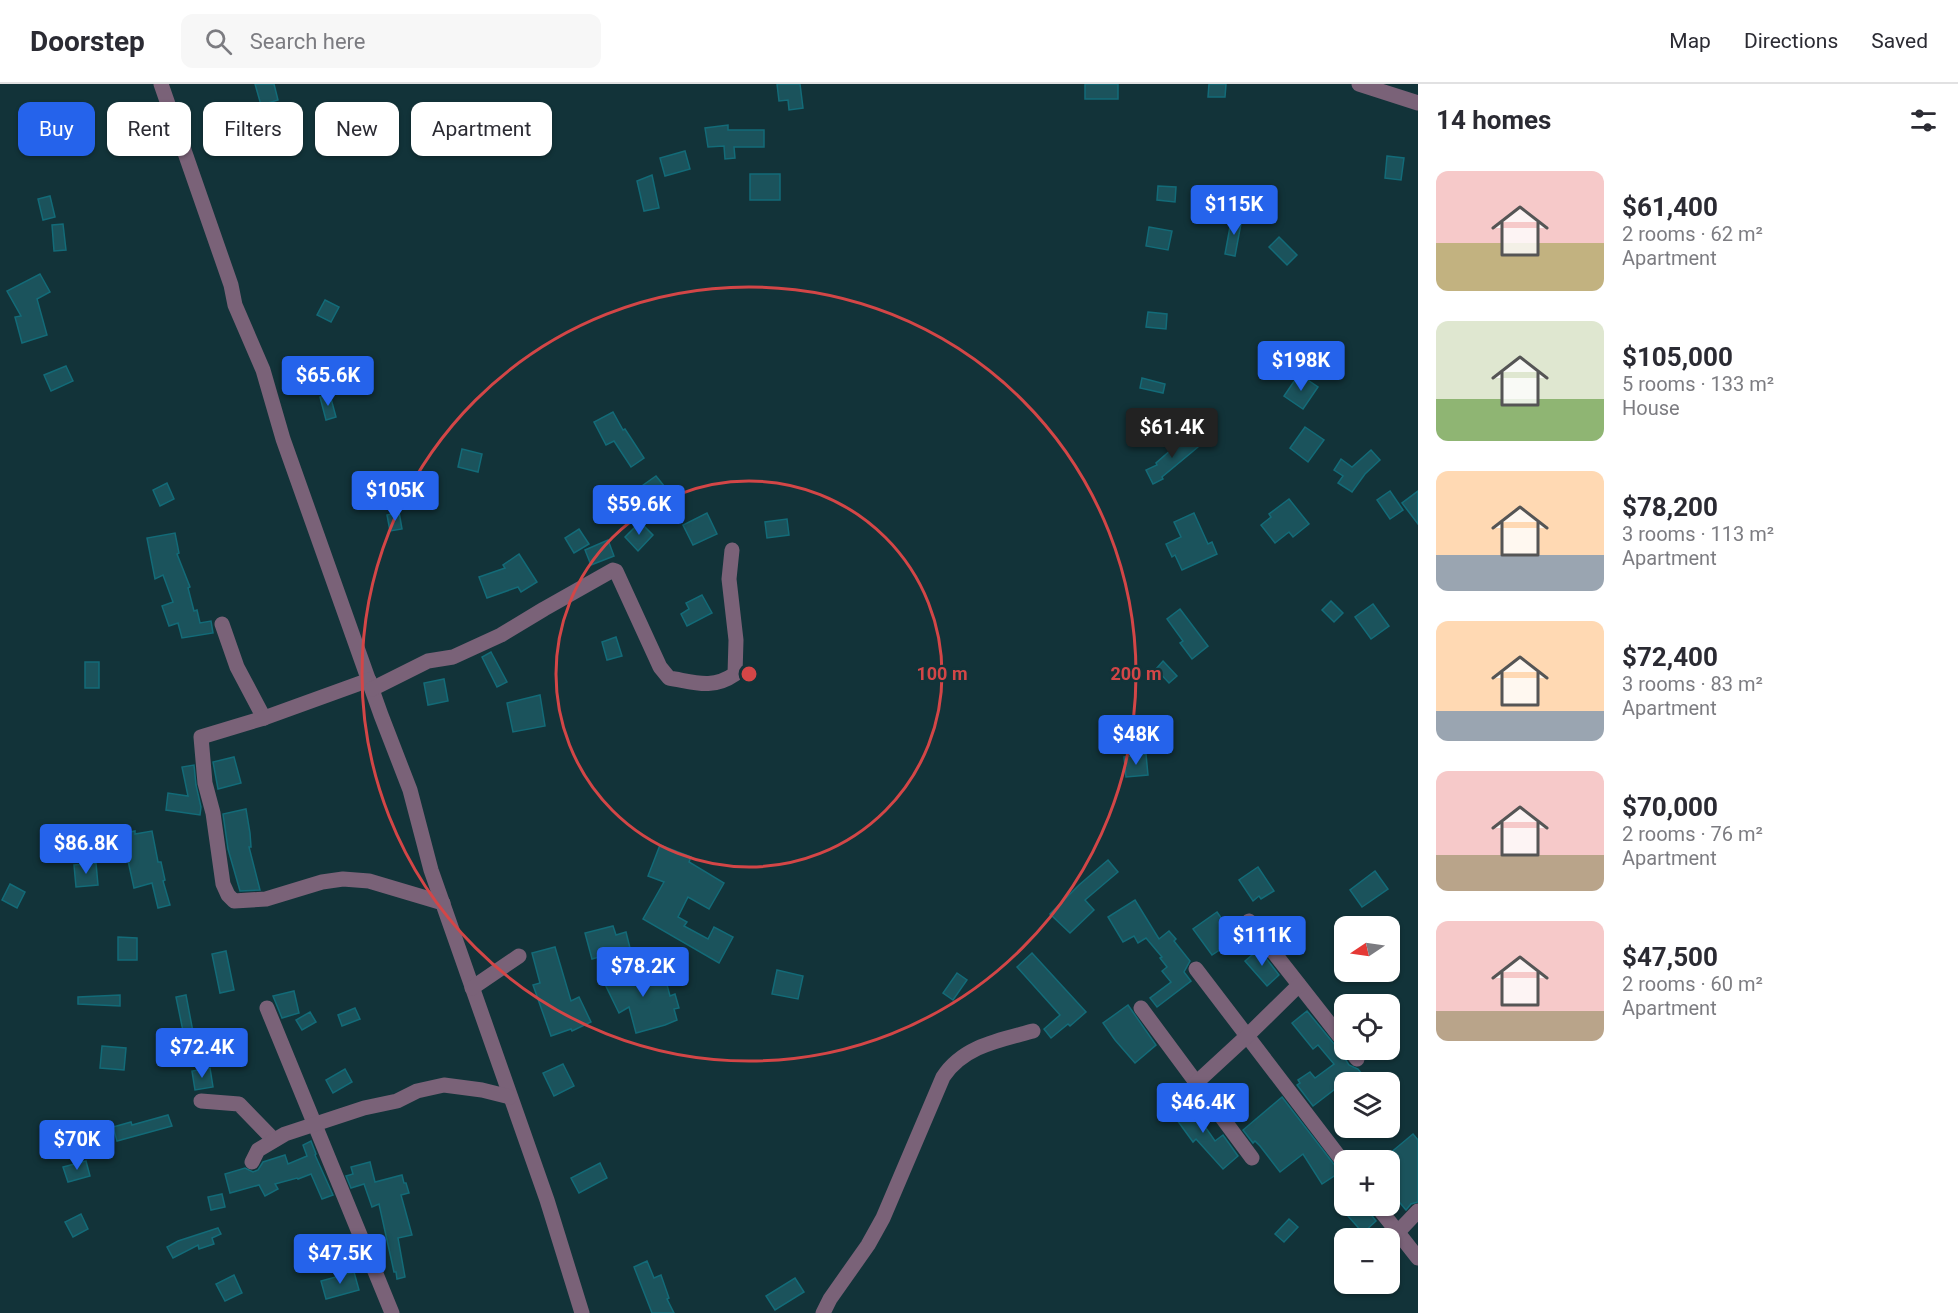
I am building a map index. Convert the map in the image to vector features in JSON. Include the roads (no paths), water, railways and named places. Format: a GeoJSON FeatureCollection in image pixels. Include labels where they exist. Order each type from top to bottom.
{"type":"FeatureCollection","features":[{"type":"Feature","properties":{"kind":"street"},"geometry":{"type":"LineString","coordinates":[[161,84],[231,285],[235,305],[264,370],[283,439],[410,790],[431,870],[547,1200],[582,1313]]}},
{"type":"Feature","properties":{"kind":"street"},"geometry":{"type":"LineString","coordinates":[[1359,84],[1418,102]]}},
{"type":"Feature","properties":{"kind":"street"},"geometry":{"type":"LineString","coordinates":[[443,903],[369,881],[343,879],[322,882],[266,899],[234,901],[223,884],[213,813],[205,783],[201,737],[370,684],[428,661],[453,657],[501,635],[613,570],[616,571],[660,667],[669,678],[709,685],[724,682],[735,674],[736,640],[729,579],[732,550]]}},
{"type":"Feature","properties":{"kind":"street"},"geometry":{"type":"LineString","coordinates":[[222,624],[237,667],[264,718]]}},
{"type":"Feature","properties":{"kind":"street"},"geometry":{"type":"LineString","coordinates":[[1249,921],[1334,1029]]}},
{"type":"Feature","properties":{"kind":"street"},"geometry":{"type":"LineString","coordinates":[[472,988],[519,956]]}},
{"type":"Feature","properties":{"kind":"street"},"geometry":{"type":"LineString","coordinates":[[1196,969],[1334,1150]]}},
{"type":"Feature","properties":{"kind":"street"},"geometry":{"type":"LineString","coordinates":[[1196,1083],[1299,985]]}},
{"type":"Feature","properties":{"kind":"street"},"geometry":{"type":"LineString","coordinates":[[267,1008],[392,1313]]}},
{"type":"Feature","properties":{"kind":"street"},"geometry":{"type":"LineString","coordinates":[[1141,1008],[1252,1158]]}},
{"type":"Feature","properties":{"kind":"street"},"geometry":{"type":"LineString","coordinates":[[823,1313],[883,1218],[949,1067],[963,1056],[987,1043],[1033,1031]]}},
{"type":"Feature","properties":{"kind":"street"},"geometry":{"type":"LineString","coordinates":[[252,1162],[258,1150],[285,1134],[364,1108],[397,1101],[417,1091],[444,1085],[482,1090],[510,1097]]}},
{"type":"Feature","properties":{"kind":"street"},"geometry":{"type":"LineString","coordinates":[[201,1101],[239,1104],[274,1140]]}},
{"type":"Feature","properties":{"kind":"street"},"geometry":{"type":"LineString","coordinates":[[1400,1230],[1418,1211]]}},
{"type":"Feature","properties":{"kind":"street"},"geometry":{"type":"LineString","coordinates":[[1385,1216],[1395,1228]]}},
{"type":"Feature","properties":{"kind":"street"},"geometry":{"type":"LineString","coordinates":[[1400,1235],[1418,1258]]}}]}
